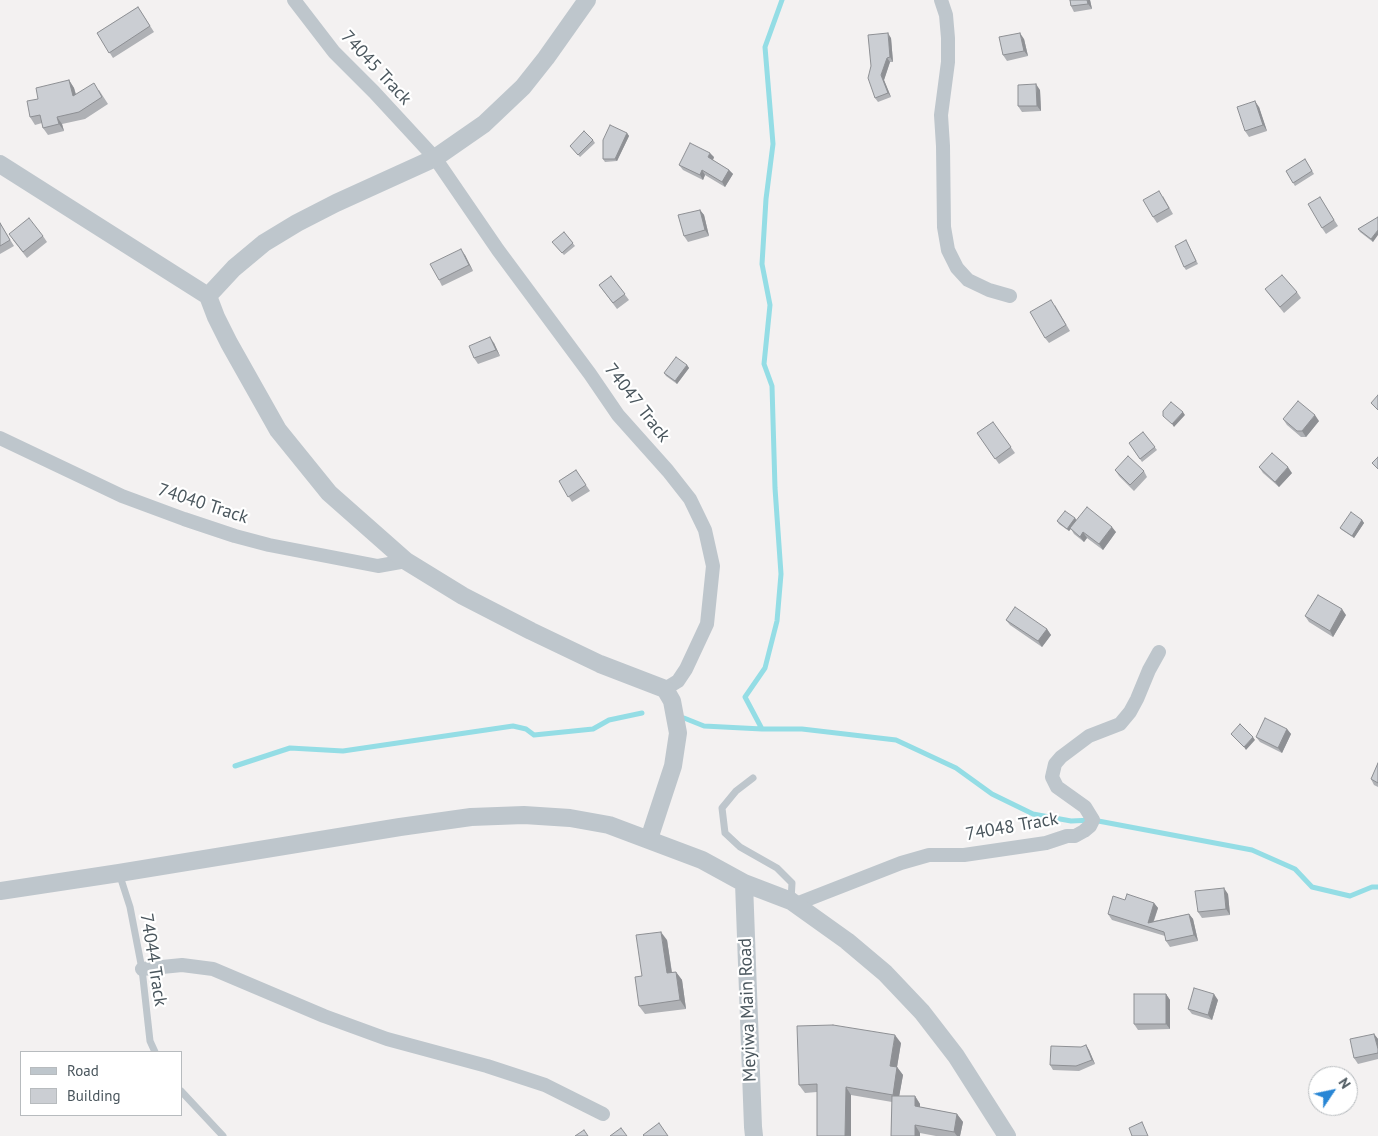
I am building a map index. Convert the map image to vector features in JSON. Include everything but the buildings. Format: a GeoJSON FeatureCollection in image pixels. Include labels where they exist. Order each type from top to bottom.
{"type":"FeatureCollection","features":[{"type":"Feature","properties":{"kind":"street","name":"74045 Track"},"geometry":{"type":"LineString","coordinates":[[294,0],[334,52],[435,158]]}},
{"type":"Feature","properties":{"kind":"street"},"geometry":{"type":"LineString","coordinates":[[208,296],[234,268],[264,243],[336,203],[435,158],[484,124],[523,87],[587,0]]}},
{"type":"Feature","properties":{"kind":"street"},"geometry":{"type":"LineString","coordinates":[[941,0],[946,15],[948,38],[948,62],[941,115],[944,227],[948,250],[957,268],[968,280],[989,290],[1010,296]]}},
{"type":"Feature","properties":{"kind":"street","name":"74047 Track"},"geometry":{"type":"LineString","coordinates":[[435,158],[498,250],[618,415],[668,471],[690,499],[705,530],[713,566],[706,624],[686,669],[669,695]]}},
{"type":"Feature","properties":{"kind":"street"},"geometry":{"type":"LineString","coordinates":[[0,164],[208,296],[229,343],[278,430],[329,493],[406,560],[463,596],[531,632],[669,695],[678,732],[674,766],[649,839]]}},
{"type":"Feature","properties":{"kind":"street","name":"74040 Track"},"geometry":{"type":"LineString","coordinates":[[0,438],[122,496],[235,536],[378,566],[406,560]]}},
{"type":"Feature","properties":{"kind":"street","name":"74048 Track"},"geometry":{"type":"LineString","coordinates":[[793,902],[901,863],[929,856],[964,855],[1046,843],[1067,836],[1075,836],[1084,831],[1093,820],[1085,807],[1057,787],[1052,777],[1056,764],[1061,757],[1089,736],[1120,724],[1130,712],[1148,670],[1159,652]]}},
{"type":"Feature","properties":{"kind":"street"},"geometry":{"type":"LineString","coordinates":[[0,890],[472,817],[524,815],[570,818],[609,825],[702,860],[744,883],[793,902],[847,941],[877,967],[922,1012],[956,1056],[1007,1136]]}},
{"type":"Feature","properties":{"kind":"street","name":"Meyiwa Main Road"},"geometry":{"type":"LineString","coordinates":[[744,883],[754,1136]]}},
{"type":"Feature","properties":{"kind":"street"},"geometry":{"type":"LineString","coordinates":[[142,969],[182,965],[213,969],[324,1016],[387,1039],[487,1066],[546,1085],[602,1114]]}},
{"type":"Feature","properties":{"kind":"lane"},"geometry":{"type":"LineString","coordinates":[[752,778],[736,791],[722,808],[725,833],[740,847],[777,868],[792,883],[793,902]]}},
{"type":"Feature","properties":{"kind":"lane","name":"74044 Track"},"geometry":{"type":"LineString","coordinates":[[119,873],[130,907],[142,969],[150,1041],[155,1051]]}},
{"type":"Feature","properties":{"kind":"lane"},"geometry":{"type":"LineString","coordinates":[[182,1092],[223,1136]]}},
{"type":"Feature","properties":{"kind":"waterway"},"geometry":{"type":"LineString","coordinates":[[762,729],[745,697],[765,668],[777,621],[781,574],[775,488],[772,386],[764,364],[770,305],[762,264],[766,199],[773,144],[765,47],[782,0]]}},
{"type":"Feature","properties":{"kind":"waterway"},"geometry":{"type":"LineString","coordinates":[[235,766],[290,748],[343,751],[513,726],[526,729],[534,735],[593,729],[609,720],[642,713]]}},
{"type":"Feature","properties":{"kind":"waterway"},"geometry":{"type":"LineString","coordinates":[[684,718],[704,726],[802,729],[896,740],[956,768],[992,794],[1033,814],[1071,821],[1093,820],[1252,850],[1295,869],[1312,887],[1350,896],[1372,887],[1378,887]]}}]}
